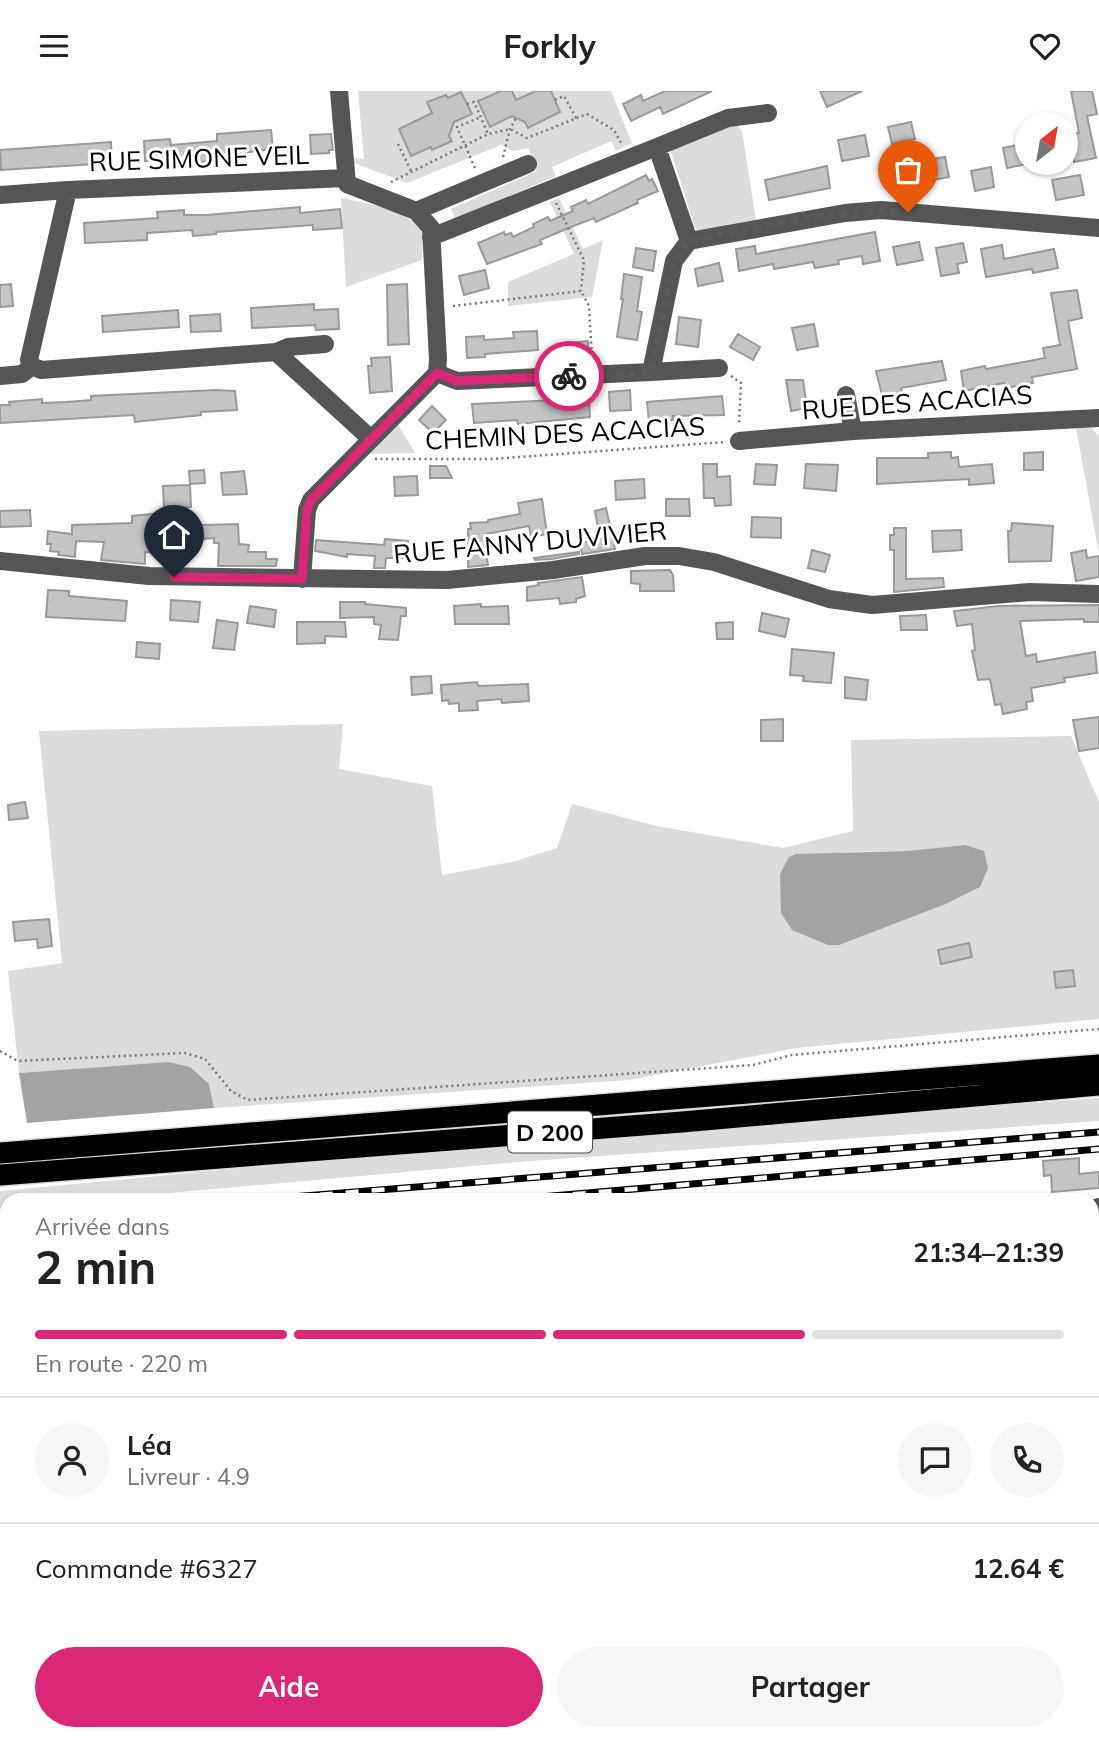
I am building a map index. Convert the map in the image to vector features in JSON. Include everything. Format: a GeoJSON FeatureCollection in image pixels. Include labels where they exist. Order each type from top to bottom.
{"type":"FeatureCollection","features":[{"type":"Feature","properties":{"kind":"highway","name":"D 200"},"geometry":{"type":"LineString","coordinates":[[0,1153],[1099,1065]]}},
{"type":"Feature","properties":{"kind":"highway","name":"D 200"},"geometry":{"type":"LineString","coordinates":[[0,1175],[682,1122],[1099,1085]]}},
{"type":"Feature","properties":{"kind":"street"},"geometry":{"type":"LineString","coordinates":[[302,579],[309,505],[319,490],[437,373],[431,228],[416,211],[346,184],[339,91]]}},
{"type":"Feature","properties":{"kind":"street"},"geometry":{"type":"LineString","coordinates":[[431,237],[728,118],[768,113]]}},
{"type":"Feature","properties":{"kind":"street"},"geometry":{"type":"LineString","coordinates":[[657,147],[689,241]]}},
{"type":"Feature","properties":{"kind":"street"},"geometry":{"type":"LineString","coordinates":[[416,211],[528,164]]}},
{"type":"Feature","properties":{"kind":"street","name":"RUE SIMONE VEIL"},"geometry":{"type":"LineString","coordinates":[[32,366],[29,360],[68,190],[346,178]]}},
{"type":"Feature","properties":{"kind":"street"},"geometry":{"type":"LineString","coordinates":[[0,195],[68,190]]}},
{"type":"Feature","properties":{"kind":"street"},"geometry":{"type":"LineString","coordinates":[[651,372],[674,261],[689,241],[845,213],[881,210],[1099,228]]}},
{"type":"Feature","properties":{"kind":"street"},"geometry":{"type":"LineString","coordinates":[[0,376],[22,374],[32,366],[41,370],[276,352],[288,347],[325,344]]}},
{"type":"Feature","properties":{"kind":"street"},"geometry":{"type":"LineString","coordinates":[[276,352],[370,439]]}},
{"type":"Feature","properties":{"kind":"street"},"geometry":{"type":"LineString","coordinates":[[437,373],[457,381],[719,368]]}},
{"type":"Feature","properties":{"kind":"street"},"geometry":{"type":"LineString","coordinates":[[846,395],[853,431]]}},
{"type":"Feature","properties":{"kind":"street","name":"RUE DES ACACIAS"},"geometry":{"type":"LineString","coordinates":[[739,441],[853,431],[1099,418]]}},
{"type":"Feature","properties":{"kind":"street","name":"RUE FANNY DUVIVIER"},"geometry":{"type":"LineString","coordinates":[[0,561],[136,575],[447,580],[552,570],[646,557],[679,556],[714,562],[829,599],[872,605],[1030,592],[1099,594]]}},
{"type":"Feature","properties":{"kind":"path"},"geometry":{"type":"LineString","coordinates":[[555,100],[564,96],[576,118]]}},
{"type":"Feature","properties":{"kind":"path"},"geometry":{"type":"LineString","coordinates":[[467,104],[474,103],[488,134]]}},
{"type":"Feature","properties":{"kind":"path"},"geometry":{"type":"LineString","coordinates":[[385,199],[391,181],[488,134],[510,129],[527,138],[587,114],[614,130],[629,159]]}},
{"type":"Feature","properties":{"kind":"path"},"geometry":{"type":"LineString","coordinates":[[481,117],[457,127],[482,183]]}},
{"type":"Feature","properties":{"kind":"path"},"geometry":{"type":"LineString","coordinates":[[508,172],[502,155],[516,118]]}},
{"type":"Feature","properties":{"kind":"path"},"geometry":{"type":"LineString","coordinates":[[398,144],[411,171]]}},
{"type":"Feature","properties":{"kind":"path"},"geometry":{"type":"LineString","coordinates":[[550,190],[584,260],[581,291],[589,306],[593,375]]}},
{"type":"Feature","properties":{"kind":"path"},"geometry":{"type":"LineString","coordinates":[[435,308],[581,291]]}},
{"type":"Feature","properties":{"kind":"path"},"geometry":{"type":"LineString","coordinates":[[719,368],[740,383],[739,441]]}},
{"type":"Feature","properties":{"kind":"path","name":"CHEMIN DES ACACIAS"},"geometry":{"type":"LineString","coordinates":[[351,459],[492,459],[739,441]]}},
{"type":"Feature","properties":{"kind":"path"},"geometry":{"type":"LineString","coordinates":[[0,1051],[18,1061],[185,1053],[205,1059],[231,1091],[248,1100],[752,1065],[792,1055],[1099,1029]]}},
{"type":"Feature","properties":{"kind":"shaded area"},"geometry":{"type":"Polygon","coordinates":[[[358,91],[611,91],[632,143],[616,151],[611,141],[552,167],[556,176],[455,219],[451,209],[537,171],[528,148],[513,151],[501,145],[407,183],[354,163],[353,158],[364,159],[358,91]]]}},
{"type":"Feature","properties":{"kind":"shaded area"},"geometry":{"type":"Polygon","coordinates":[[[729,123],[737,125],[742,131],[756,220],[699,232],[695,228],[671,151],[729,123]]]}},
{"type":"Feature","properties":{"kind":"shaded area"},"geometry":{"type":"Polygon","coordinates":[[[341,198],[383,208],[413,222],[422,234],[422,260],[346,287],[341,198]]]}},
{"type":"Feature","properties":{"kind":"shaded area"},"geometry":{"type":"Polygon","coordinates":[[[559,198],[583,249],[603,240],[592,297],[508,306],[508,282],[574,254],[550,202],[559,198]]]}},
{"type":"Feature","properties":{"kind":"shaded area"},"geometry":{"type":"Polygon","coordinates":[[[398,424],[415,453],[368,454],[398,424]]]}},
{"type":"Feature","properties":{"kind":"shaded area"},"geometry":{"type":"Polygon","coordinates":[[[1090,426],[1099,436],[1099,554],[1076,428],[1090,426]]]}},
{"type":"Feature","properties":{"kind":"shaded area"},"geometry":{"type":"Polygon","coordinates":[[[343,724],[339,769],[432,786],[442,875],[512,862],[557,848],[572,804],[657,826],[783,848],[853,831],[851,740],[1071,736],[1099,802],[1099,1019],[797,1048],[629,1080],[214,1108],[209,1084],[168,1062],[19,1073],[8,971],[62,963],[39,731],[343,724]],[[965,845],[907,851],[843,852],[780,874],[965,845]]]}},
{"type":"Feature","properties":{"kind":"shaded area"},"geometry":{"type":"Polygon","coordinates":[[[965,845],[984,851],[988,868],[980,887],[943,905],[839,945],[828,945],[792,930],[781,913],[780,874],[789,857],[796,854],[907,851],[965,845]]]}},
{"type":"Feature","properties":{"kind":"shaded area"},"geometry":{"type":"Polygon","coordinates":[[[168,1062],[190,1067],[209,1084],[214,1108],[27,1123],[19,1073],[168,1062]]]}},
{"type":"Feature","properties":{"kind":"shaded area"},"geometry":{"type":"Polygon","coordinates":[[[1099,1098],[1099,1121],[530,1161],[169,1193],[0,1193],[530,1141],[1099,1098]]]}},
{"type":"Feature","properties":{"kind":"building"},"geometry":{"type":"Polygon","coordinates":[[[501,91],[512,91],[516,100],[536,91],[551,91],[560,112],[528,128],[525,122],[512,116],[490,127],[478,101],[501,91]]]}},
{"type":"Feature","properties":{"kind":"building"},"geometry":{"type":"Polygon","coordinates":[[[665,91],[712,91],[663,114],[660,107],[631,121],[623,104],[641,95],[643,101],[665,91]]]}},
{"type":"Feature","properties":{"kind":"building"},"geometry":{"type":"Polygon","coordinates":[[[820,91],[862,91],[827,107],[820,91]]]}},
{"type":"Feature","properties":{"kind":"building"},"geometry":{"type":"Polygon","coordinates":[[[1071,91],[1092,91],[1097,114],[1087,116],[1096,158],[1078,161],[1078,112],[1075,112],[1071,91]]]}},
{"type":"Feature","properties":{"kind":"building"},"geometry":{"type":"Polygon","coordinates":[[[461,92],[472,114],[454,122],[449,136],[452,141],[411,156],[399,129],[432,113],[427,102],[461,92]]]}},
{"type":"Feature","properties":{"kind":"building"},"geometry":{"type":"Polygon","coordinates":[[[911,122],[915,139],[892,144],[888,127],[911,122]]]}},
{"type":"Feature","properties":{"kind":"building"},"geometry":{"type":"Polygon","coordinates":[[[271,130],[273,149],[210,157],[210,160],[203,162],[145,161],[144,141],[170,139],[171,145],[217,141],[217,134],[271,130]]]}},
{"type":"Feature","properties":{"kind":"building"},"geometry":{"type":"Polygon","coordinates":[[[331,134],[333,150],[329,150],[329,153],[311,154],[310,135],[331,134]]]}},
{"type":"Feature","properties":{"kind":"building"},"geometry":{"type":"Polygon","coordinates":[[[865,135],[869,156],[842,161],[838,140],[865,135]]]}},
{"type":"Feature","properties":{"kind":"building"},"geometry":{"type":"Polygon","coordinates":[[[111,142],[112,163],[1,170],[0,150],[111,142]]]}},
{"type":"Feature","properties":{"kind":"building"},"geometry":{"type":"Polygon","coordinates":[[[1015,146],[1015,166],[1007,168],[1003,148],[1015,146]]]}},
{"type":"Feature","properties":{"kind":"building"},"geometry":{"type":"Polygon","coordinates":[[[945,157],[949,177],[918,183],[914,162],[945,157]]]}},
{"type":"Feature","properties":{"kind":"building"},"geometry":{"type":"Polygon","coordinates":[[[827,166],[830,188],[769,200],[765,180],[827,166]]]}},
{"type":"Feature","properties":{"kind":"building"},"geometry":{"type":"Polygon","coordinates":[[[991,167],[994,187],[975,191],[971,171],[991,167]]]}},
{"type":"Feature","properties":{"kind":"building"},"geometry":{"type":"Polygon","coordinates":[[[646,175],[649,181],[652,179],[658,191],[637,200],[638,203],[596,222],[594,218],[571,227],[540,240],[542,244],[487,264],[478,243],[504,232],[505,235],[511,233],[513,237],[548,217],[550,221],[573,211],[571,207],[586,200],[588,204],[646,175]]]}},
{"type":"Feature","properties":{"kind":"building"},"geometry":{"type":"Polygon","coordinates":[[[1080,175],[1084,195],[1056,200],[1052,180],[1080,175]]]}},
{"type":"Feature","properties":{"kind":"building"},"geometry":{"type":"Polygon","coordinates":[[[300,207],[300,213],[340,209],[342,228],[313,230],[313,225],[193,236],[192,230],[147,233],[147,240],[85,243],[84,223],[158,218],[157,212],[184,210],[184,215],[207,215],[300,207]]]}},
{"type":"Feature","properties":{"kind":"building"},"geometry":{"type":"Polygon","coordinates":[[[875,232],[880,261],[863,264],[862,256],[815,268],[813,262],[774,269],[773,264],[739,271],[736,249],[755,246],[756,254],[875,232]]]}},
{"type":"Feature","properties":{"kind":"building"},"geometry":{"type":"Polygon","coordinates":[[[919,242],[923,260],[897,265],[893,247],[919,242]]]}},
{"type":"Feature","properties":{"kind":"building"},"geometry":{"type":"Polygon","coordinates":[[[963,243],[967,262],[957,264],[959,273],[941,276],[936,248],[963,243]]]}},
{"type":"Feature","properties":{"kind":"building"},"geometry":{"type":"Polygon","coordinates":[[[1002,245],[1004,259],[1054,249],[1058,268],[1033,273],[1032,269],[986,277],[981,249],[1002,245]]]}},
{"type":"Feature","properties":{"kind":"building"},"geometry":{"type":"Polygon","coordinates":[[[636,248],[656,251],[653,271],[633,267],[636,248]]]}},
{"type":"Feature","properties":{"kind":"building"},"geometry":{"type":"Polygon","coordinates":[[[719,263],[723,281],[698,286],[695,269],[719,263]]]}},
{"type":"Feature","properties":{"kind":"building"},"geometry":{"type":"Polygon","coordinates":[[[485,270],[489,288],[464,295],[459,276],[485,270]]]}},
{"type":"Feature","properties":{"kind":"building"},"geometry":{"type":"Polygon","coordinates":[[[624,274],[642,277],[637,311],[642,312],[637,340],[617,337],[624,274]]]}},
{"type":"Feature","properties":{"kind":"building"},"geometry":{"type":"Polygon","coordinates":[[[11,284],[13,306],[0,307],[0,285],[11,284]]]}},
{"type":"Feature","properties":{"kind":"building"},"geometry":{"type":"Polygon","coordinates":[[[407,284],[409,344],[388,345],[387,285],[407,284]]]}},
{"type":"Feature","properties":{"kind":"building"},"geometry":{"type":"Polygon","coordinates":[[[1077,290],[1082,318],[1068,321],[1077,369],[1032,377],[1033,383],[1005,388],[1004,383],[964,391],[961,371],[1045,358],[1043,348],[1060,345],[1051,293],[1077,290]]]}},
{"type":"Feature","properties":{"kind":"building"},"geometry":{"type":"Polygon","coordinates":[[[314,304],[314,310],[338,309],[339,329],[316,330],[315,325],[252,328],[251,308],[314,304]]]}},
{"type":"Feature","properties":{"kind":"building"},"geometry":{"type":"Polygon","coordinates":[[[178,310],[179,327],[103,332],[102,316],[178,310]]]}},
{"type":"Feature","properties":{"kind":"building"},"geometry":{"type":"Polygon","coordinates":[[[220,314],[221,331],[191,332],[190,316],[220,314]]]}},
{"type":"Feature","properties":{"kind":"building"},"geometry":{"type":"Polygon","coordinates":[[[679,317],[701,320],[698,347],[676,344],[679,317]]]}},
{"type":"Feature","properties":{"kind":"building"},"geometry":{"type":"Polygon","coordinates":[[[814,324],[818,346],[797,350],[792,328],[814,324]]]}},
{"type":"Feature","properties":{"kind":"building"},"geometry":{"type":"Polygon","coordinates":[[[537,331],[538,350],[467,358],[466,337],[484,336],[484,340],[514,338],[513,332],[537,331]]]}},
{"type":"Feature","properties":{"kind":"building"},"geometry":{"type":"Polygon","coordinates":[[[738,334],[760,347],[753,360],[730,347],[738,334]]]}},
{"type":"Feature","properties":{"kind":"building"},"geometry":{"type":"Polygon","coordinates":[[[588,341],[589,361],[567,362],[566,343],[588,341]]]}},
{"type":"Feature","properties":{"kind":"building"},"geometry":{"type":"Polygon","coordinates":[[[390,357],[392,391],[370,393],[368,366],[372,366],[371,358],[390,357]]]}},
{"type":"Feature","properties":{"kind":"building"},"geometry":{"type":"Polygon","coordinates":[[[942,361],[946,380],[901,388],[903,396],[883,399],[876,371],[942,361]]]}},
{"type":"Feature","properties":{"kind":"building"},"geometry":{"type":"Polygon","coordinates":[[[786,380],[803,380],[807,408],[791,411],[786,380]]]}},
{"type":"Feature","properties":{"kind":"building"},"geometry":{"type":"Polygon","coordinates":[[[630,390],[631,410],[610,411],[609,392],[630,390]]]}},
{"type":"Feature","properties":{"kind":"building"},"geometry":{"type":"Polygon","coordinates":[[[235,391],[237,410],[201,412],[201,415],[135,422],[134,415],[0,423],[0,405],[10,405],[9,402],[42,399],[42,403],[66,402],[91,400],[91,396],[235,391]]]}},
{"type":"Feature","properties":{"kind":"building"},"geometry":{"type":"Polygon","coordinates":[[[722,396],[724,415],[673,416],[673,420],[649,422],[647,402],[722,396]]]}},
{"type":"Feature","properties":{"kind":"building"},"geometry":{"type":"Polygon","coordinates":[[[580,399],[581,402],[589,401],[590,417],[518,424],[517,420],[474,423],[472,404],[580,399]]]}},
{"type":"Feature","properties":{"kind":"building"},"geometry":{"type":"Polygon","coordinates":[[[432,406],[446,420],[433,433],[419,420],[432,406]]]}},
{"type":"Feature","properties":{"kind":"building"},"geometry":{"type":"Polygon","coordinates":[[[951,452],[951,458],[958,457],[959,467],[992,464],[994,483],[969,485],[969,479],[877,484],[877,458],[928,458],[928,453],[951,452]]]}},
{"type":"Feature","properties":{"kind":"building"},"geometry":{"type":"Polygon","coordinates":[[[1043,452],[1043,470],[1024,470],[1024,453],[1043,452]]]}},
{"type":"Feature","properties":{"kind":"building"},"geometry":{"type":"Polygon","coordinates":[[[703,464],[717,464],[717,477],[730,476],[731,505],[715,506],[714,498],[704,498],[703,464]]]}},
{"type":"Feature","properties":{"kind":"building"},"geometry":{"type":"Polygon","coordinates":[[[756,464],[777,465],[775,485],[754,484],[756,464]]]}},
{"type":"Feature","properties":{"kind":"building"},"geometry":{"type":"Polygon","coordinates":[[[806,464],[838,465],[836,491],[804,488],[806,464]]]}},
{"type":"Feature","properties":{"kind":"building"},"geometry":{"type":"Polygon","coordinates":[[[430,466],[446,466],[452,478],[430,478],[430,466]]]}},
{"type":"Feature","properties":{"kind":"building"},"geometry":{"type":"Polygon","coordinates":[[[204,470],[205,483],[190,484],[189,471],[204,470]]]}},
{"type":"Feature","properties":{"kind":"building"},"geometry":{"type":"Polygon","coordinates":[[[244,471],[247,494],[223,495],[221,473],[244,471]]]}},
{"type":"Feature","properties":{"kind":"building"},"geometry":{"type":"Polygon","coordinates":[[[417,476],[418,495],[395,496],[394,477],[417,476]]]}},
{"type":"Feature","properties":{"kind":"building"},"geometry":{"type":"Polygon","coordinates":[[[644,479],[645,498],[616,500],[615,481],[644,479]]]}},
{"type":"Feature","properties":{"kind":"building"},"geometry":{"type":"Polygon","coordinates":[[[190,485],[191,507],[164,508],[163,486],[190,485]]]}},
{"type":"Feature","properties":{"kind":"building"},"geometry":{"type":"Polygon","coordinates":[[[542,499],[547,534],[531,537],[529,526],[486,534],[488,565],[468,567],[470,523],[488,522],[520,514],[518,503],[542,499]]]}},
{"type":"Feature","properties":{"kind":"building"},"geometry":{"type":"Polygon","coordinates":[[[666,499],[689,499],[690,516],[666,516],[666,499]]]}},
{"type":"Feature","properties":{"kind":"building"},"geometry":{"type":"Polygon","coordinates":[[[606,508],[615,549],[582,554],[580,543],[600,539],[595,511],[606,508]]]}},
{"type":"Feature","properties":{"kind":"building"},"geometry":{"type":"Polygon","coordinates":[[[30,510],[31,526],[0,527],[0,511],[30,510]]]}},
{"type":"Feature","properties":{"kind":"building"},"geometry":{"type":"Polygon","coordinates":[[[171,512],[170,553],[145,552],[145,564],[101,560],[104,542],[76,541],[75,557],[58,555],[59,552],[50,551],[51,544],[47,544],[48,531],[72,534],[72,525],[132,523],[132,516],[171,512]]]}},
{"type":"Feature","properties":{"kind":"building"},"geometry":{"type":"Polygon","coordinates":[[[752,517],[781,518],[781,538],[751,537],[752,517]]]}},
{"type":"Feature","properties":{"kind":"building"},"geometry":{"type":"Polygon","coordinates":[[[1012,523],[1053,526],[1051,561],[1009,562],[1008,531],[1011,531],[1012,523]]]}},
{"type":"Feature","properties":{"kind":"building"},"geometry":{"type":"Polygon","coordinates":[[[238,524],[239,544],[249,545],[248,552],[266,552],[266,559],[277,559],[276,566],[218,566],[219,543],[214,543],[214,538],[202,539],[201,525],[238,524]]]}},
{"type":"Feature","properties":{"kind":"building"},"geometry":{"type":"Polygon","coordinates":[[[894,528],[906,528],[906,579],[943,578],[944,587],[894,592],[894,550],[890,550],[890,535],[894,535],[894,528]]]}},
{"type":"Feature","properties":{"kind":"building"},"geometry":{"type":"Polygon","coordinates":[[[961,530],[962,550],[933,552],[932,531],[961,530]]]}},
{"type":"Feature","properties":{"kind":"building"},"geometry":{"type":"Polygon","coordinates":[[[385,539],[408,541],[406,558],[386,558],[385,568],[374,568],[375,556],[347,554],[347,557],[315,551],[316,540],[384,545],[385,539]]]}},
{"type":"Feature","properties":{"kind":"building"},"geometry":{"type":"Polygon","coordinates":[[[812,550],[830,555],[825,572],[808,568],[812,550]]]}},
{"type":"Feature","properties":{"kind":"building"},"geometry":{"type":"Polygon","coordinates":[[[1086,550],[1087,558],[1099,556],[1099,577],[1076,581],[1071,553],[1086,550]]]}},
{"type":"Feature","properties":{"kind":"building"},"geometry":{"type":"Polygon","coordinates":[[[579,552],[552,559],[534,558],[579,552]]]}},
{"type":"Feature","properties":{"kind":"building"},"geometry":{"type":"Polygon","coordinates":[[[670,570],[674,591],[640,591],[640,584],[631,583],[631,571],[670,570]]]}},
{"type":"Feature","properties":{"kind":"building"},"geometry":{"type":"Polygon","coordinates":[[[582,577],[585,596],[576,599],[576,602],[560,604],[559,598],[527,601],[527,587],[582,577]]]}},
{"type":"Feature","properties":{"kind":"building"},"geometry":{"type":"Polygon","coordinates":[[[48,590],[69,591],[69,596],[127,601],[125,621],[46,617],[48,590]]]}},
{"type":"Feature","properties":{"kind":"building"},"geometry":{"type":"Polygon","coordinates":[[[171,600],[200,602],[198,622],[170,620],[171,600]]]}},
{"type":"Feature","properties":{"kind":"building"},"geometry":{"type":"Polygon","coordinates":[[[340,602],[365,602],[406,608],[406,616],[401,616],[398,640],[379,639],[381,625],[374,624],[374,617],[340,618],[340,602]]]}},
{"type":"Feature","properties":{"kind":"building"},"geometry":{"type":"Polygon","coordinates":[[[481,604],[481,607],[508,606],[509,624],[455,624],[454,606],[481,604]]]}},
{"type":"Feature","properties":{"kind":"building"},"geometry":{"type":"Polygon","coordinates":[[[1099,605],[1099,622],[1084,622],[1084,619],[1020,621],[1026,656],[1036,654],[1037,662],[1095,652],[1097,673],[1064,678],[1065,682],[1031,688],[1033,701],[1026,702],[1027,709],[1003,714],[1001,704],[995,705],[990,679],[978,680],[972,651],[975,650],[972,624],[957,626],[954,611],[999,606],[1099,605]]]}},
{"type":"Feature","properties":{"kind":"building"},"geometry":{"type":"Polygon","coordinates":[[[250,606],[276,610],[274,627],[247,623],[250,606]]]}},
{"type":"Feature","properties":{"kind":"building"},"geometry":{"type":"Polygon","coordinates":[[[762,613],[789,619],[785,637],[759,631],[762,613]]]}},
{"type":"Feature","properties":{"kind":"building"},"geometry":{"type":"Polygon","coordinates":[[[926,615],[927,630],[901,630],[900,616],[926,615]]]}},
{"type":"Feature","properties":{"kind":"building"},"geometry":{"type":"Polygon","coordinates":[[[217,620],[238,623],[234,650],[213,648],[217,620]]]}},
{"type":"Feature","properties":{"kind":"building"},"geometry":{"type":"Polygon","coordinates":[[[297,622],[345,622],[346,637],[325,636],[325,643],[297,644],[297,622]]]}},
{"type":"Feature","properties":{"kind":"building"},"geometry":{"type":"Polygon","coordinates":[[[733,622],[733,639],[717,639],[716,623],[733,622]]]}},
{"type":"Feature","properties":{"kind":"building"},"geometry":{"type":"Polygon","coordinates":[[[137,642],[160,644],[159,659],[136,657],[137,642]]]}},
{"type":"Feature","properties":{"kind":"building"},"geometry":{"type":"Polygon","coordinates":[[[792,649],[834,653],[831,683],[803,681],[804,676],[790,675],[792,649]]]}},
{"type":"Feature","properties":{"kind":"building"},"geometry":{"type":"Polygon","coordinates":[[[431,676],[432,693],[412,695],[411,677],[431,676]]]}},
{"type":"Feature","properties":{"kind":"building"},"geometry":{"type":"Polygon","coordinates":[[[845,677],[868,680],[866,700],[845,698],[845,677]]]}},
{"type":"Feature","properties":{"kind":"building"},"geometry":{"type":"Polygon","coordinates":[[[477,682],[478,686],[528,684],[529,701],[477,701],[478,710],[459,711],[459,703],[449,704],[448,700],[442,701],[441,685],[477,682]]]}},
{"type":"Feature","properties":{"kind":"building"},"geometry":{"type":"Polygon","coordinates":[[[1099,717],[1099,748],[1079,751],[1073,720],[1099,717]]]}},
{"type":"Feature","properties":{"kind":"building"},"geometry":{"type":"Polygon","coordinates":[[[783,719],[783,741],[761,741],[761,720],[783,719]]]}},
{"type":"Feature","properties":{"kind":"building"},"geometry":{"type":"Polygon","coordinates":[[[25,802],[28,818],[9,820],[8,805],[25,802]]]}},
{"type":"Feature","properties":{"kind":"building"},"geometry":{"type":"Polygon","coordinates":[[[49,919],[52,946],[38,948],[37,939],[15,941],[13,922],[49,919]]]}},
{"type":"Feature","properties":{"kind":"building"},"geometry":{"type":"Polygon","coordinates":[[[969,943],[972,957],[941,964],[938,950],[969,943]]]}},
{"type":"Feature","properties":{"kind":"building"},"geometry":{"type":"Polygon","coordinates":[[[1073,970],[1075,986],[1056,988],[1054,972],[1073,970]]]}},
{"type":"Feature","properties":{"kind":"building"},"geometry":{"type":"Polygon","coordinates":[[[1079,1158],[1079,1174],[1099,1172],[1099,1188],[1052,1192],[1051,1175],[1044,1176],[1043,1161],[1079,1158]]]}},
{"type":"Feature","properties":{"kind":"railway"},"geometry":{"type":"LineString","coordinates":[[341,1193],[1099,1132]]}},
{"type":"Feature","properties":{"kind":"railway"},"geometry":{"type":"LineString","coordinates":[[588,1193],[1099,1149]]}},
{"type":"Feature","properties":{"kind":"way so far"},"geometry":{"type":"LineString","coordinates":[[569,376],[651,372],[674,261],[689,241],[845,213],[881,210],[908,212]]}},
{"type":"Feature","properties":{"kind":"route"},"geometry":{"type":"LineString","coordinates":[[174,577],[302,579],[307,510],[311,500],[437,373],[457,381],[569,376]]}}]}
